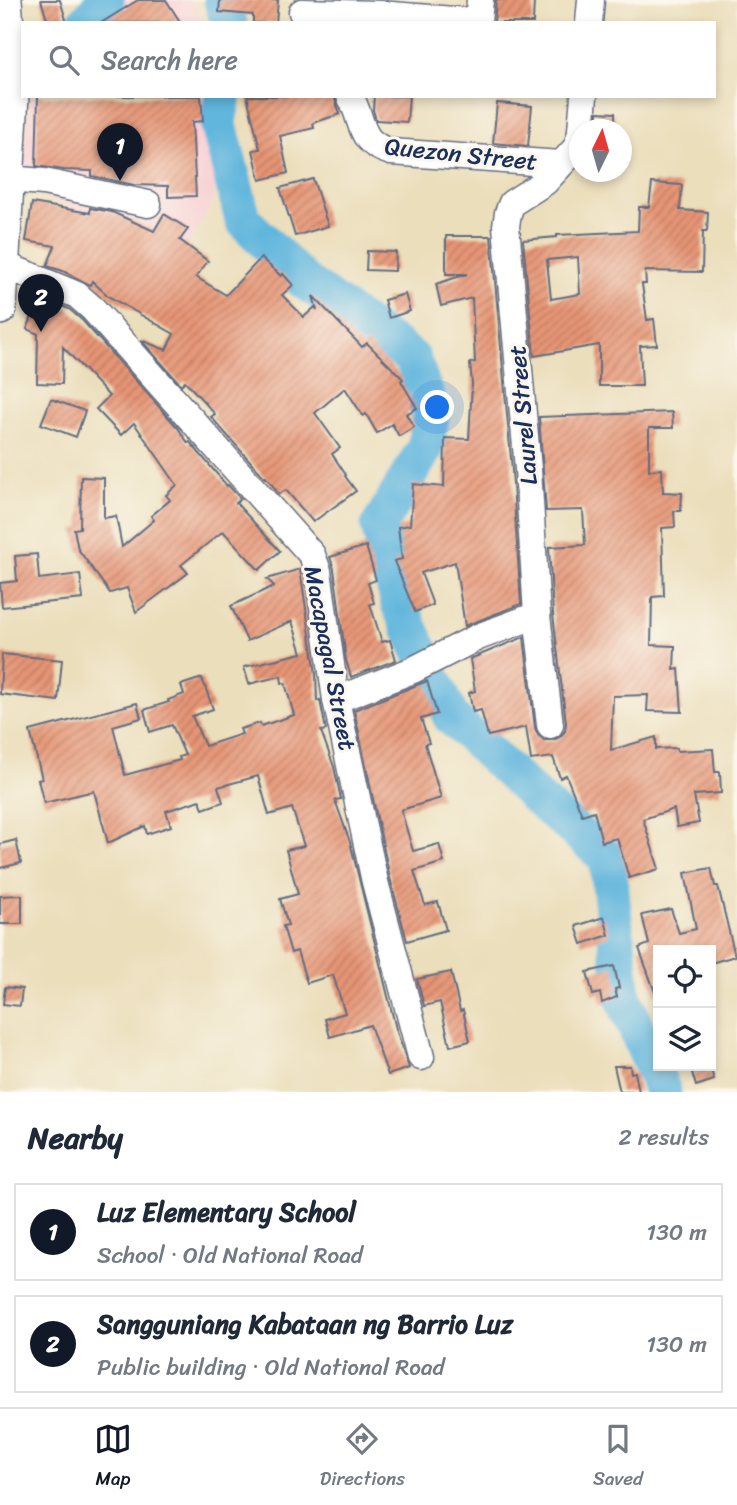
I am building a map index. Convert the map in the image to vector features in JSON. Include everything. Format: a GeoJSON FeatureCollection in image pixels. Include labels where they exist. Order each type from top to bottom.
{"type":"FeatureCollection","features":[{"type":"Feature","properties":{"kind":"main road"},"geometry":{"type":"LineString","coordinates":[[1,284],[12,95],[5,0]]}},
{"type":"Feature","properties":{"kind":"street"},"geometry":{"type":"LineString","coordinates":[[478,21],[480,0]]}},
{"type":"Feature","properties":{"kind":"street"},"geometry":{"type":"LineString","coordinates":[[589,21],[591,0]]}},
{"type":"Feature","properties":{"kind":"street"},"geometry":{"type":"LineString","coordinates":[[302,12],[380,7],[471,21]]}},
{"type":"Feature","properties":{"kind":"street","name":"Quezon Street"},"geometry":{"type":"LineString","coordinates":[[351,98],[367,140],[377,148],[391,152],[561,164]]}},
{"type":"Feature","properties":{"kind":"street"},"geometry":{"type":"LineString","coordinates":[[582,119],[584,98]]}},
{"type":"Feature","properties":{"kind":"street","name":"Laurel Street"},"geometry":{"type":"LineString","coordinates":[[550,725],[537,615],[528,469],[506,226],[512,203],[544,182],[569,155]]}},
{"type":"Feature","properties":{"kind":"street"},"geometry":{"type":"LineString","coordinates":[[7,179],[44,182],[148,204]]}},
{"type":"Feature","properties":{"kind":"street","name":"Macapagal Street"},"geometry":{"type":"LineString","coordinates":[[1,284],[77,295],[93,309],[312,555],[318,571],[336,700],[375,883],[421,1057]]}},
{"type":"Feature","properties":{"kind":"street"},"geometry":{"type":"LineString","coordinates":[[336,700],[413,670],[478,636],[537,615]]}},
{"type":"Feature","properties":{"kind":"shaded area"},"geometry":{"type":"Polygon","coordinates":[[[121,0],[190,0],[206,21],[95,21],[121,0]]]}},
{"type":"Feature","properties":{"kind":"shaded area"},"geometry":{"type":"Polygon","coordinates":[[[30,98],[209,98],[221,173],[209,210],[167,278],[70,229],[69,205],[22,189],[30,98]]]}},
{"type":"Feature","properties":{"kind":"building"},"geometry":{"type":"Polygon","coordinates":[[[41,0],[60,0],[66,21],[47,21],[41,0]]]}},
{"type":"Feature","properties":{"kind":"building"},"geometry":{"type":"Polygon","coordinates":[[[138,0],[166,0],[180,21],[104,21],[138,0]]]}},
{"type":"Feature","properties":{"kind":"building"},"geometry":{"type":"Polygon","coordinates":[[[220,0],[278,0],[276,21],[253,21],[253,15],[219,12],[220,0]]]}},
{"type":"Feature","properties":{"kind":"building"},"geometry":{"type":"Polygon","coordinates":[[[496,0],[534,0],[533,21],[494,21],[496,0]]]}},
{"type":"Feature","properties":{"kind":"building"},"geometry":{"type":"Polygon","coordinates":[[[38,98],[201,98],[203,121],[192,122],[196,196],[168,197],[168,186],[134,185],[92,176],[92,171],[36,166],[38,98]]]}},
{"type":"Feature","properties":{"kind":"building"},"geometry":{"type":"Polygon","coordinates":[[[247,98],[335,98],[340,114],[313,123],[314,128],[280,136],[288,173],[260,180],[253,150],[260,149],[247,98]]]}},
{"type":"Feature","properties":{"kind":"building"},"geometry":{"type":"Polygon","coordinates":[[[374,98],[409,98],[407,122],[376,120],[374,98]]]}},
{"type":"Feature","properties":{"kind":"building"},"geometry":{"type":"Polygon","coordinates":[[[497,103],[532,106],[528,146],[493,143],[497,103]]]}},
{"type":"Feature","properties":{"kind":"building"},"geometry":{"type":"Polygon","coordinates":[[[598,112],[615,113],[615,119],[598,119],[598,112]]]}},
{"type":"Feature","properties":{"kind":"building"},"geometry":{"type":"Polygon","coordinates":[[[313,179],[328,226],[295,236],[280,188],[313,179]]]}},
{"type":"Feature","properties":{"kind":"building"},"geometry":{"type":"Polygon","coordinates":[[[652,183],[682,185],[680,210],[708,212],[707,231],[703,231],[702,272],[645,271],[646,284],[642,284],[647,320],[654,319],[657,345],[640,346],[642,386],[599,386],[599,345],[534,356],[523,240],[557,235],[638,231],[639,207],[649,207],[652,183]],[[578,257],[547,260],[551,299],[580,294],[578,257]]]}},
{"type":"Feature","properties":{"kind":"building"},"geometry":{"type":"Polygon","coordinates":[[[32,203],[90,213],[90,208],[112,212],[154,231],[164,214],[188,229],[180,240],[208,261],[196,277],[226,295],[261,258],[293,285],[282,295],[304,317],[315,307],[317,310],[313,296],[362,347],[367,343],[403,379],[401,381],[417,408],[406,414],[414,427],[399,436],[392,424],[377,433],[345,388],[315,413],[340,448],[332,454],[356,491],[313,522],[286,490],[279,494],[211,417],[215,414],[185,381],[181,385],[141,340],[166,350],[174,334],[108,296],[92,281],[90,285],[47,266],[55,246],[26,241],[32,203]]]}},
{"type":"Feature","properties":{"kind":"building"},"geometry":{"type":"Polygon","coordinates":[[[446,236],[491,236],[521,604],[465,626],[455,562],[421,573],[433,605],[415,612],[394,561],[402,559],[398,527],[410,525],[413,484],[444,487],[445,438],[469,439],[472,384],[470,363],[475,362],[472,298],[441,306],[436,284],[467,274],[446,274],[446,236]]]}},
{"type":"Feature","properties":{"kind":"building"},"geometry":{"type":"Polygon","coordinates":[[[367,251],[396,252],[395,271],[366,270],[367,251]]]}},
{"type":"Feature","properties":{"kind":"building"},"geometry":{"type":"Polygon","coordinates":[[[405,294],[410,311],[389,318],[384,300],[405,294]]]}},
{"type":"Feature","properties":{"kind":"building"},"geometry":{"type":"Polygon","coordinates":[[[40,297],[69,309],[82,320],[178,428],[188,443],[190,442],[241,499],[236,503],[280,551],[259,570],[223,531],[181,565],[188,573],[136,612],[127,588],[110,593],[78,549],[74,529],[80,528],[81,477],[104,478],[104,518],[116,516],[122,547],[154,520],[151,516],[170,500],[166,495],[177,485],[134,423],[121,435],[96,409],[109,396],[63,347],[62,384],[37,383],[38,334],[27,329],[40,297]]]}},
{"type":"Feature","properties":{"kind":"building"},"geometry":{"type":"Polygon","coordinates":[[[51,399],[85,411],[76,437],[41,424],[51,399]]]}},
{"type":"Feature","properties":{"kind":"building"},"geometry":{"type":"Polygon","coordinates":[[[672,412],[673,428],[649,428],[649,470],[662,469],[663,492],[682,493],[681,511],[674,511],[675,527],[662,528],[664,596],[652,597],[651,645],[675,646],[674,670],[679,669],[682,712],[647,711],[648,695],[613,696],[611,750],[656,737],[656,749],[713,749],[715,772],[720,772],[721,793],[694,795],[699,823],[677,827],[674,809],[643,819],[659,869],[629,878],[617,838],[602,842],[594,811],[582,815],[566,775],[560,778],[553,757],[531,760],[526,727],[488,736],[481,710],[473,712],[469,693],[475,691],[470,659],[524,637],[538,735],[544,740],[553,740],[565,731],[549,547],[585,545],[583,510],[546,511],[539,417],[672,412]]]}},
{"type":"Feature","properties":{"kind":"building"},"geometry":{"type":"Polygon","coordinates":[[[366,546],[376,580],[368,583],[374,603],[370,604],[382,642],[390,640],[396,660],[351,677],[330,557],[366,546]]]}},
{"type":"Feature","properties":{"kind":"building"},"geometry":{"type":"Polygon","coordinates":[[[37,554],[39,579],[80,574],[83,599],[2,607],[0,583],[17,581],[15,556],[37,554]]]}},
{"type":"Feature","properties":{"kind":"building"},"geometry":{"type":"Polygon","coordinates":[[[300,569],[316,674],[317,701],[320,700],[326,730],[321,731],[334,767],[341,799],[335,800],[350,842],[396,1029],[409,1068],[388,1075],[370,1025],[330,1037],[325,1019],[345,1013],[333,975],[307,983],[297,951],[291,953],[283,926],[288,925],[280,899],[298,894],[286,850],[304,846],[292,808],[269,815],[258,776],[218,787],[223,802],[203,809],[200,800],[166,811],[171,826],[147,834],[145,826],[108,843],[94,791],[44,803],[38,780],[42,779],[30,731],[137,703],[141,718],[113,726],[125,775],[180,760],[179,757],[185,755],[172,725],[150,732],[144,710],[184,694],[181,685],[202,678],[213,709],[192,716],[205,746],[242,734],[240,729],[260,723],[261,726],[294,715],[281,676],[249,684],[244,667],[302,653],[292,621],[247,641],[231,606],[274,586],[267,579],[300,569]]]}},
{"type":"Feature","properties":{"kind":"building"},"geometry":{"type":"Polygon","coordinates":[[[2,654],[62,660],[58,701],[0,694],[2,654]]]}},
{"type":"Feature","properties":{"kind":"building"},"geometry":{"type":"Polygon","coordinates":[[[427,681],[437,714],[421,719],[429,743],[425,744],[441,798],[401,810],[413,851],[439,844],[444,862],[414,871],[425,905],[438,902],[446,930],[407,941],[390,878],[354,710],[427,681]]]}},
{"type":"Feature","properties":{"kind":"building"},"geometry":{"type":"Polygon","coordinates":[[[16,840],[21,863],[0,868],[0,844],[16,840]]]}},
{"type":"Feature","properties":{"kind":"building"},"geometry":{"type":"Polygon","coordinates":[[[711,868],[735,956],[716,962],[716,945],[653,945],[653,987],[639,948],[649,944],[642,915],[671,909],[679,933],[696,929],[685,873],[711,868]]]}},
{"type":"Feature","properties":{"kind":"building"},"geometry":{"type":"Polygon","coordinates":[[[22,895],[22,924],[0,924],[0,896],[22,895]]]}},
{"type":"Feature","properties":{"kind":"building"},"geometry":{"type":"Polygon","coordinates":[[[604,917],[609,935],[582,944],[576,926],[604,917]]]}},
{"type":"Feature","properties":{"kind":"building"},"geometry":{"type":"Polygon","coordinates":[[[614,966],[619,988],[615,989],[617,997],[602,1003],[600,993],[593,995],[587,972],[614,966]]]}},
{"type":"Feature","properties":{"kind":"building"},"geometry":{"type":"Polygon","coordinates":[[[451,972],[470,1041],[450,1046],[440,1002],[424,1006],[417,979],[451,972]]]}},
{"type":"Feature","properties":{"kind":"building"},"geometry":{"type":"Polygon","coordinates":[[[5,987],[22,989],[20,1006],[3,1004],[5,987]]]}},
{"type":"Feature","properties":{"kind":"building"},"geometry":{"type":"Polygon","coordinates":[[[614,1066],[630,1066],[631,1073],[635,1072],[639,1092],[620,1092],[614,1066]]]}},
{"type":"Feature","properties":{"kind":"building"},"geometry":{"type":"Polygon","coordinates":[[[692,1071],[711,1071],[714,1080],[696,1086],[692,1071]]]}},
{"type":"Feature","properties":{"kind":"waterway"},"geometry":{"type":"LineString","coordinates":[[87,21],[106,0]]}},
{"type":"Feature","properties":{"kind":"waterway"},"geometry":{"type":"LineString","coordinates":[[222,0],[228,21]]}},
{"type":"Feature","properties":{"kind":"waterway"},"geometry":{"type":"LineString","coordinates":[[223,98],[218,121],[243,220],[304,281],[412,358],[432,412],[425,448],[379,526],[399,604],[451,717],[537,798],[607,858],[623,997],[663,1092]]}},
{"type":"Feature","properties":{"kind":"place","name":"Luz Elementary School"},"geometry":{"type":"Point","coordinates":[120,181]}},
{"type":"Feature","properties":{"kind":"place","name":"Sangguniang Kabataan ng Barrio Luz"},"geometry":{"type":"Point","coordinates":[41,332]}}]}
